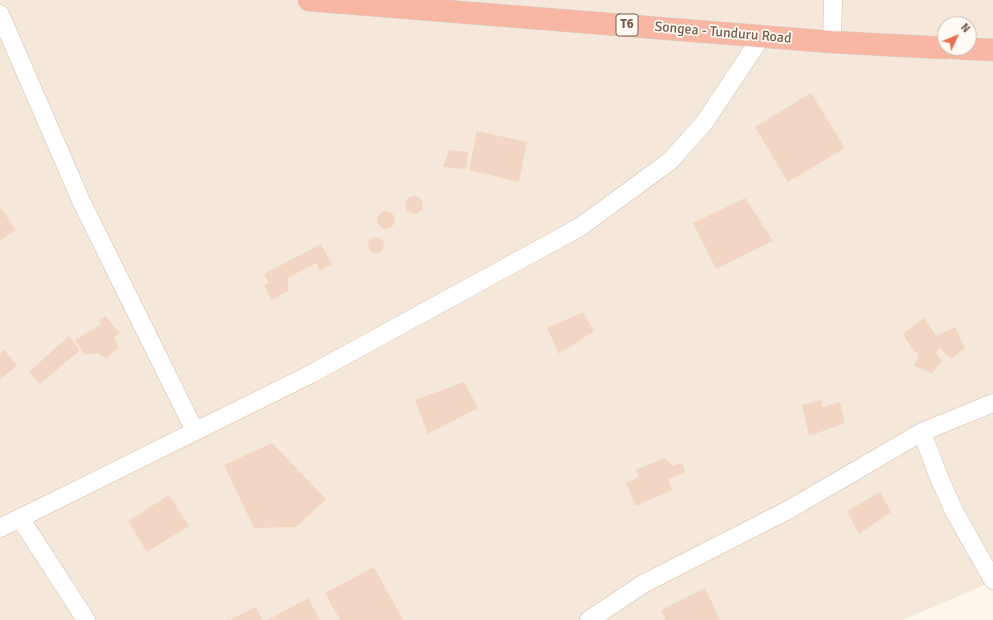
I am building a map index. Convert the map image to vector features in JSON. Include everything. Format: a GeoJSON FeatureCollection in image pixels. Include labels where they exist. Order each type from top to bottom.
{"type":"FeatureCollection","features":[{"type":"Feature","properties":{"kind":"highway","name":"Songea - Tunduru Road"},"geometry":{"type":"LineString","coordinates":[[309,0],[832,42],[937,48]]}},
{"type":"Feature","properties":{"kind":"highway"},"geometry":{"type":"LineString","coordinates":[[977,49],[993,50]]}},
{"type":"Feature","properties":{"kind":"street"},"geometry":{"type":"LineString","coordinates":[[832,42],[833,0]]}},
{"type":"Feature","properties":{"kind":"street"},"geometry":{"type":"LineString","coordinates":[[0,14],[82,203],[195,431]]}},
{"type":"Feature","properties":{"kind":"street"},"geometry":{"type":"LineString","coordinates":[[0,528],[318,370],[580,227],[670,161],[704,123],[762,36]]}},
{"type":"Feature","properties":{"kind":"street"},"geometry":{"type":"LineString","coordinates":[[589,620],[643,584],[790,509],[922,432],[993,403]]}},
{"type":"Feature","properties":{"kind":"street"},"geometry":{"type":"LineString","coordinates":[[922,432],[938,475],[954,511],[993,580]]}},
{"type":"Feature","properties":{"kind":"street"},"geometry":{"type":"LineString","coordinates":[[20,518],[86,620]]}},
{"type":"Feature","properties":{"kind":"shaded area"},"geometry":{"type":"Polygon","coordinates":[[[0,0],[993,0],[993,581],[903,620],[0,620],[0,0]]]}},
{"type":"Feature","properties":{"kind":"building"},"geometry":{"type":"Polygon","coordinates":[[[811,93],[845,148],[788,182],[755,127],[811,93]]]}},
{"type":"Feature","properties":{"kind":"building"},"geometry":{"type":"Polygon","coordinates":[[[477,131],[527,142],[519,182],[469,170],[477,131]]]}},
{"type":"Feature","properties":{"kind":"building"},"geometry":{"type":"Polygon","coordinates":[[[449,150],[468,152],[466,169],[443,167],[449,150]]]}},
{"type":"Feature","properties":{"kind":"building"},"geometry":{"type":"Polygon","coordinates":[[[414,196],[420,199],[423,205],[420,211],[414,214],[408,211],[405,205],[408,199],[414,196]]]}},
{"type":"Feature","properties":{"kind":"building"},"geometry":{"type":"Polygon","coordinates":[[[745,198],[773,241],[716,269],[693,223],[745,198]]]}},
{"type":"Feature","properties":{"kind":"building"},"geometry":{"type":"Polygon","coordinates":[[[0,207],[16,230],[0,241],[0,207]]]}},
{"type":"Feature","properties":{"kind":"building"},"geometry":{"type":"Polygon","coordinates":[[[386,211],[392,214],[395,220],[392,226],[386,229],[380,226],[377,220],[380,214],[386,211]]]}},
{"type":"Feature","properties":{"kind":"building"},"geometry":{"type":"Polygon","coordinates":[[[376,237],[382,239],[384,245],[382,251],[376,253],[370,251],[368,245],[370,239],[376,237]]]}},
{"type":"Feature","properties":{"kind":"building"},"geometry":{"type":"Polygon","coordinates":[[[321,244],[332,264],[320,271],[316,263],[288,278],[288,291],[272,300],[264,286],[269,283],[264,274],[321,244]]]}},
{"type":"Feature","properties":{"kind":"building"},"geometry":{"type":"Polygon","coordinates":[[[583,312],[594,331],[559,354],[547,328],[583,312]]]}},
{"type":"Feature","properties":{"kind":"building"},"geometry":{"type":"Polygon","coordinates":[[[105,316],[120,333],[114,338],[119,347],[106,359],[98,353],[85,355],[75,340],[101,324],[99,320],[105,316]]]}},
{"type":"Feature","properties":{"kind":"building"},"geometry":{"type":"Polygon","coordinates":[[[924,317],[936,336],[955,327],[965,348],[951,359],[940,348],[936,353],[942,361],[932,373],[914,366],[919,353],[914,352],[903,334],[924,317]]]}},
{"type":"Feature","properties":{"kind":"building"},"geometry":{"type":"Polygon","coordinates":[[[69,336],[80,350],[40,384],[29,372],[69,336]]]}},
{"type":"Feature","properties":{"kind":"building"},"geometry":{"type":"Polygon","coordinates":[[[4,350],[17,365],[0,380],[0,353],[4,350]]]}},
{"type":"Feature","properties":{"kind":"building"},"geometry":{"type":"Polygon","coordinates":[[[464,382],[478,408],[428,434],[415,400],[464,382]]]}},
{"type":"Feature","properties":{"kind":"building"},"geometry":{"type":"Polygon","coordinates":[[[821,400],[823,407],[840,402],[845,423],[809,436],[802,405],[821,400]]]}},
{"type":"Feature","properties":{"kind":"building"},"geometry":{"type":"Polygon","coordinates":[[[272,443],[326,499],[296,527],[254,528],[224,465],[272,443]]]}},
{"type":"Feature","properties":{"kind":"building"},"geometry":{"type":"Polygon","coordinates":[[[664,458],[673,466],[682,463],[685,472],[668,479],[672,490],[636,506],[626,483],[639,477],[636,470],[664,458]]]}},
{"type":"Feature","properties":{"kind":"building"},"geometry":{"type":"Polygon","coordinates":[[[880,492],[891,512],[859,534],[847,511],[880,492]]]}},
{"type":"Feature","properties":{"kind":"building"},"geometry":{"type":"Polygon","coordinates":[[[169,495],[189,526],[147,552],[128,521],[169,495]]]}},
{"type":"Feature","properties":{"kind":"building"},"geometry":{"type":"Polygon","coordinates":[[[374,567],[403,620],[340,620],[325,593],[374,567]]]}},
{"type":"Feature","properties":{"kind":"building"},"geometry":{"type":"Polygon","coordinates":[[[705,588],[720,620],[666,620],[661,610],[705,588]]]}},
{"type":"Feature","properties":{"kind":"building"},"geometry":{"type":"Polygon","coordinates":[[[308,598],[320,620],[268,620],[308,598]]]}},
{"type":"Feature","properties":{"kind":"building"},"geometry":{"type":"Polygon","coordinates":[[[256,607],[262,620],[229,620],[256,607]]]}}]}
